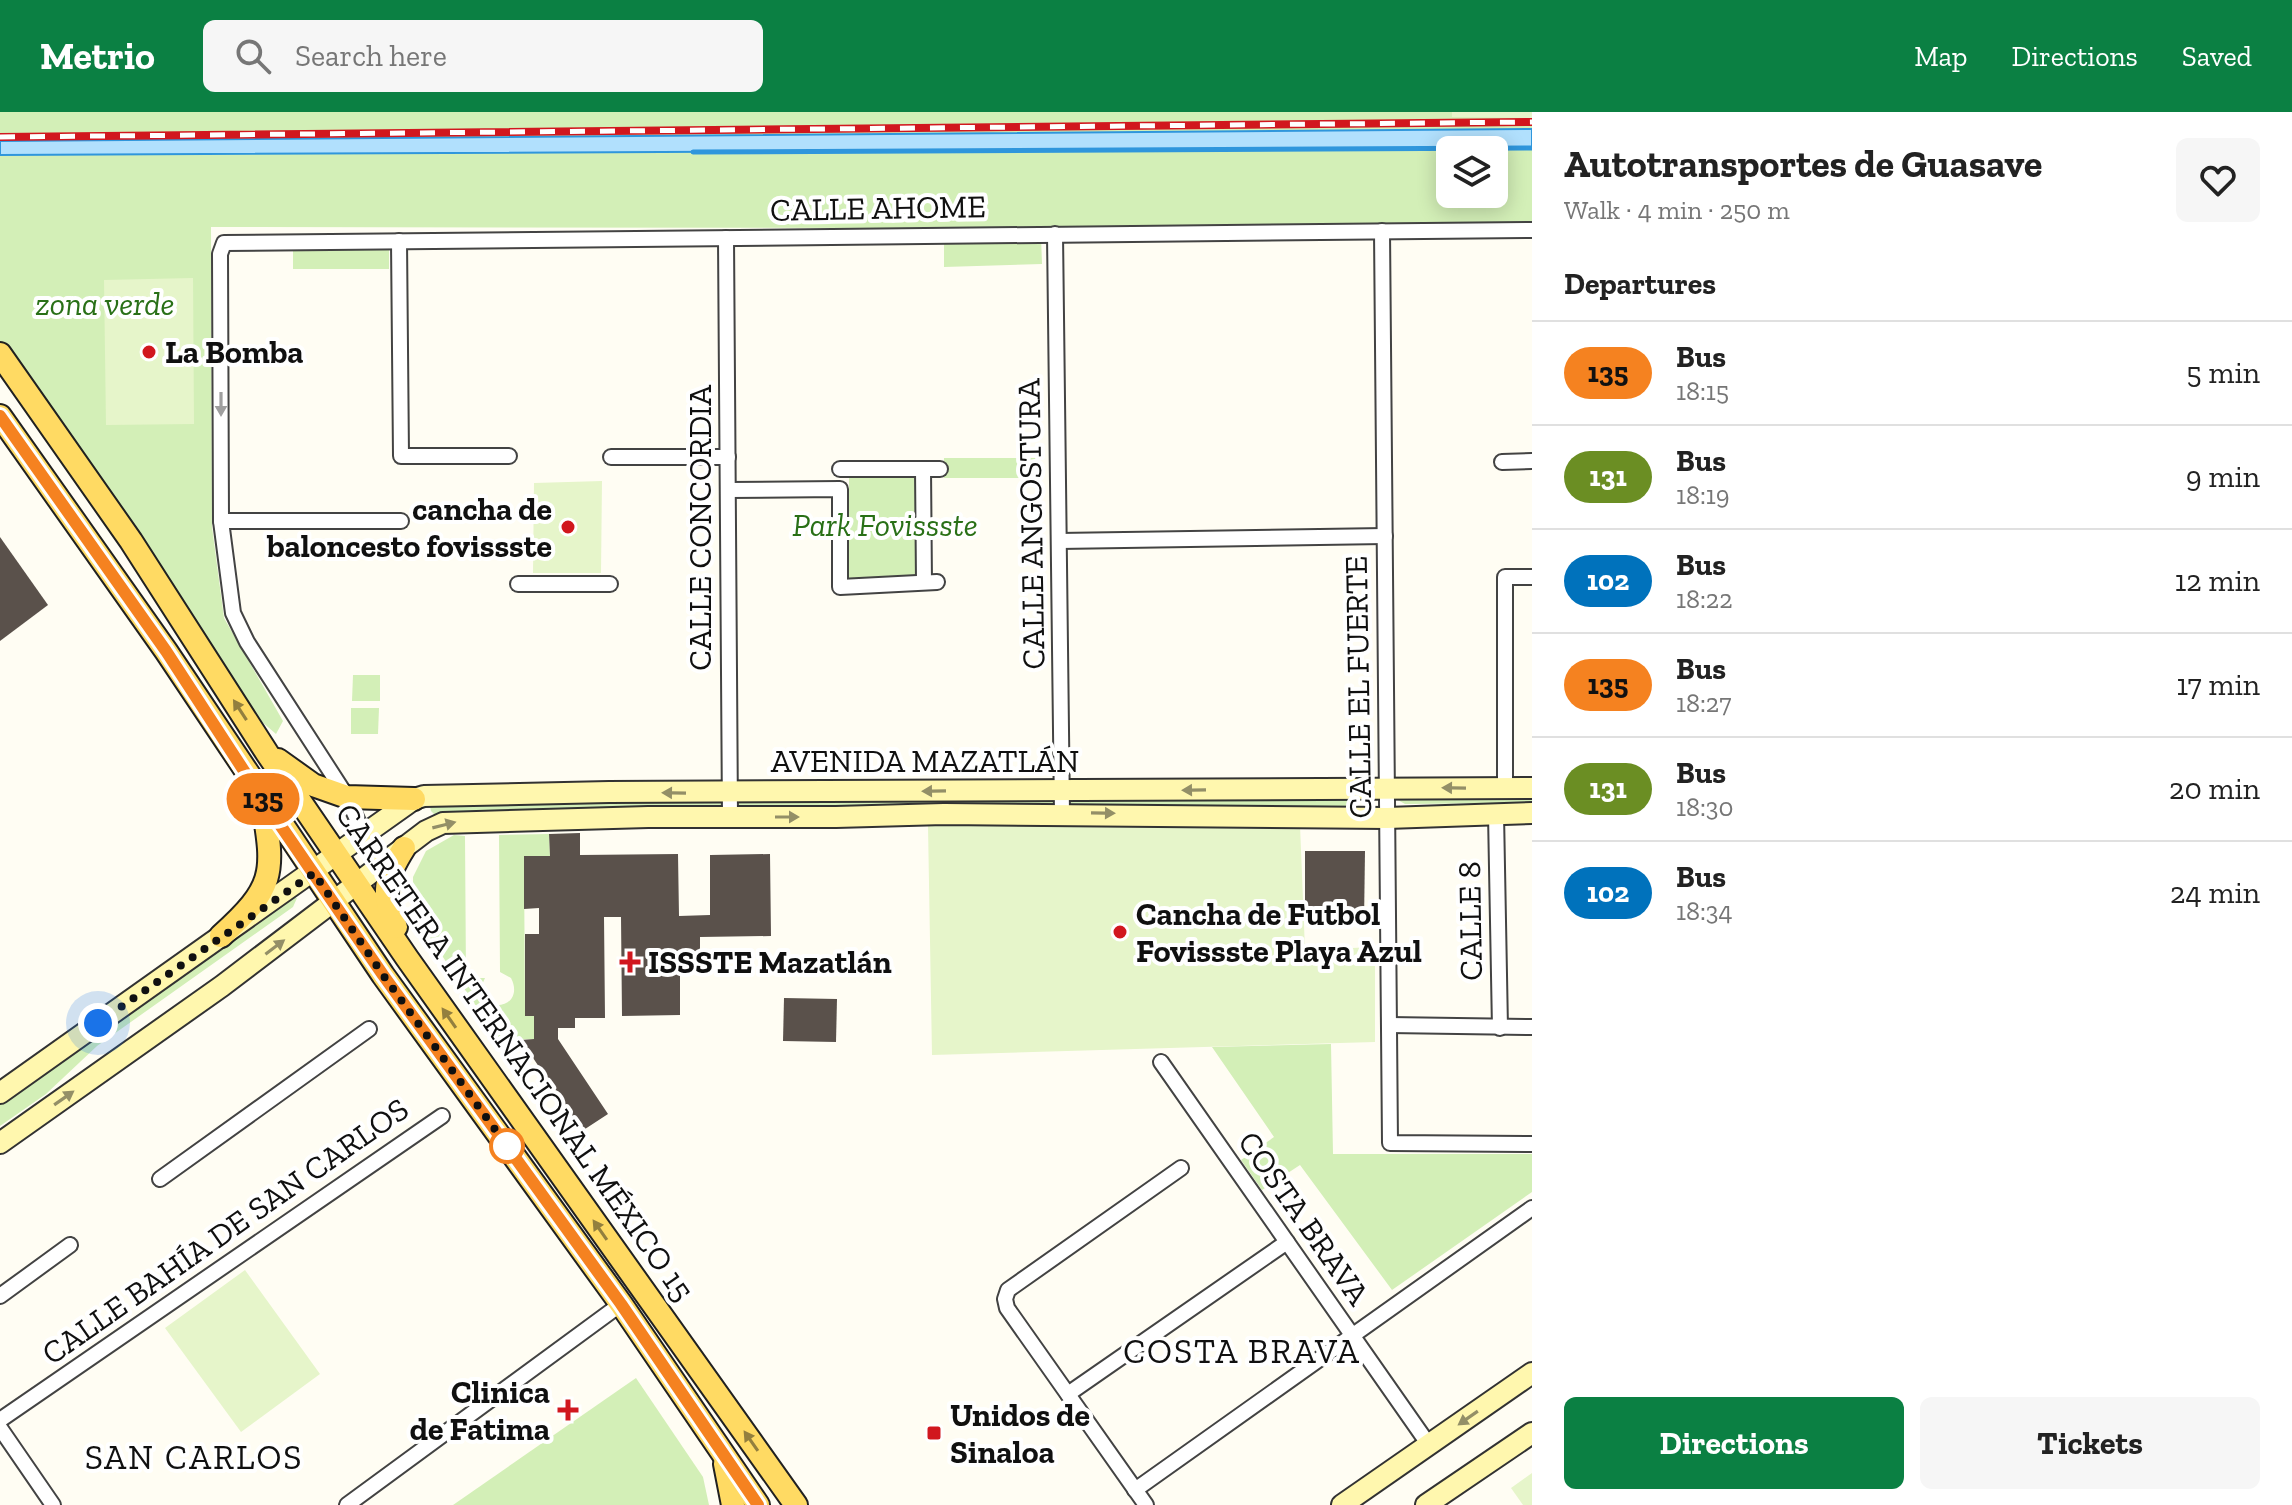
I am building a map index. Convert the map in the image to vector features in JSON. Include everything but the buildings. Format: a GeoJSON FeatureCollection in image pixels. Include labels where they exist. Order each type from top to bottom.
{"type":"FeatureCollection","features":[{"type":"Feature","properties":{"kind":"main road","name":"CARRETERA INTERNACIONAL MÉXICO 15"},"geometry":{"type":"LineString","coordinates":[[0,354],[131,541],[267,753],[407,958],[796,1505]]}},
{"type":"Feature","properties":{"kind":"main road","name":"CARRETERA INTERNACIONAL MÉXICO 15"},"geometry":{"type":"LineString","coordinates":[[0,416],[166,651],[383,975],[621,1304],[758,1505]]}},
{"type":"Feature","properties":{"kind":"main road"},"geometry":{"type":"LineString","coordinates":[[267,753],[313,785],[347,797],[414,799]]}},
{"type":"Feature","properties":{"kind":"main road"},"geometry":{"type":"LineString","coordinates":[[221,936],[258,898],[268,875],[271,851],[261,797]]}},
{"type":"Feature","properties":{"kind":"main road"},"geometry":{"type":"LineString","coordinates":[[404,848],[391,869],[386,898],[407,958]]}},
{"type":"Feature","properties":{"kind":"main road"},"geometry":{"type":"LineString","coordinates":[[723,1455],[733,1505]]}},
{"type":"Feature","properties":{"kind":"street","name":"CALLE AHOME"},"geometry":{"type":"LineString","coordinates":[[221,521],[220,254],[224,243],[1532,230]]}},
{"type":"Feature","properties":{"kind":"street","name":"CALLE EL FUERTE"},"geometry":{"type":"LineString","coordinates":[[1382,231],[1390,1143],[1532,1144]]}},
{"type":"Feature","properties":{"kind":"street","name":"CALLE ANGOSTURA"},"geometry":{"type":"LineString","coordinates":[[1055,234],[1062,813]]}},
{"type":"Feature","properties":{"kind":"street","name":"CALLE CONCORDIA"},"geometry":{"type":"LineString","coordinates":[[726,238],[730,817]]}},
{"type":"Feature","properties":{"kind":"street"},"geometry":{"type":"LineString","coordinates":[[399,241],[401,456],[509,456]]}},
{"type":"Feature","properties":{"kind":"street"},"geometry":{"type":"LineString","coordinates":[[611,457],[728,457]]}},
{"type":"Feature","properties":{"kind":"street"},"geometry":{"type":"LineString","coordinates":[[1502,462],[1532,461]]}},
{"type":"Feature","properties":{"kind":"street"},"geometry":{"type":"LineString","coordinates":[[840,469],[940,469]]}},
{"type":"Feature","properties":{"kind":"street"},"geometry":{"type":"LineString","coordinates":[[728,490],[840,489],[840,587],[931,582],[923,469]]}},
{"type":"Feature","properties":{"kind":"street"},"geometry":{"type":"LineString","coordinates":[[364,835],[347,797],[239,627],[233,613],[221,521],[401,521]]}},
{"type":"Feature","properties":{"kind":"street"},"geometry":{"type":"LineString","coordinates":[[1059,541],[1385,536]]}},
{"type":"Feature","properties":{"kind":"street"},"geometry":{"type":"LineString","coordinates":[[1505,789],[1505,577],[1532,577]]}},
{"type":"Feature","properties":{"kind":"street"},"geometry":{"type":"LineString","coordinates":[[518,584],[610,584]]}},
{"type":"Feature","properties":{"kind":"street","name":"AVENIDA MAZATLÁN"},"geometry":{"type":"LineString","coordinates":[[414,799],[455,795],[730,792],[1532,788]]}},
{"type":"Feature","properties":{"kind":"street"},"geometry":{"type":"LineString","coordinates":[[0,1093],[314,873],[414,799]]}},
{"type":"Feature","properties":{"kind":"street","name":"AVENIDA MAZATLÁN"},"geometry":{"type":"LineString","coordinates":[[0,1143],[222,986],[426,831],[443,823],[1062,813],[1387,818],[1532,813]]}},
{"type":"Feature","properties":{"kind":"street","name":"CALLE 8"},"geometry":{"type":"LineString","coordinates":[[1496,814],[1500,1028]]}},
{"type":"Feature","properties":{"kind":"street"},"geometry":{"type":"LineString","coordinates":[[1389,1025],[1532,1027]]}},
{"type":"Feature","properties":{"kind":"street"},"geometry":{"type":"LineString","coordinates":[[160,1179],[369,1029]]}},
{"type":"Feature","properties":{"kind":"street","name":"COSTA BRAVA"},"geometry":{"type":"LineString","coordinates":[[1161,1062],[1429,1445]]}},
{"type":"Feature","properties":{"kind":"street","name":"CALLE BAHÍA DE SAN CARLOS"},"geometry":{"type":"LineString","coordinates":[[0,1420],[442,1116]]}},
{"type":"Feature","properties":{"kind":"street"},"geometry":{"type":"LineString","coordinates":[[1146,1505],[1007,1308],[1005,1299],[1008,1290],[1181,1168]]}},
{"type":"Feature","properties":{"kind":"street"},"geometry":{"type":"LineString","coordinates":[[1135,1490],[1532,1208]]}},
{"type":"Feature","properties":{"kind":"street"},"geometry":{"type":"LineString","coordinates":[[1068,1394],[1287,1242]]}},
{"type":"Feature","properties":{"kind":"street"},"geometry":{"type":"LineString","coordinates":[[0,1296],[70,1245]]}},
{"type":"Feature","properties":{"kind":"street"},"geometry":{"type":"LineString","coordinates":[[347,1505],[621,1304]]}},
{"type":"Feature","properties":{"kind":"street"},"geometry":{"type":"LineString","coordinates":[[1342,1505],[1532,1373]]}},
{"type":"Feature","properties":{"kind":"street"},"geometry":{"type":"LineString","coordinates":[[0,1428],[53,1505]]}},
{"type":"Feature","properties":{"kind":"street"},"geometry":{"type":"LineString","coordinates":[[1426,1505],[1532,1433]]}},
{"type":"Feature","properties":{"kind":"green space","name":"zona verde"},"geometry":{"type":"Polygon","coordinates":[[[0,112],[1532,112],[1532,229],[211,227],[212,527],[224,618],[283,721],[276,734],[261,721],[204,632],[0,341],[0,112]]]}},
{"type":"Feature","properties":{"kind":"green space"},"geometry":{"type":"Polygon","coordinates":[[[1452,112],[1532,112],[1532,118],[1452,117],[1452,112]]]}},
{"type":"Feature","properties":{"kind":"green space"},"geometry":{"type":"Polygon","coordinates":[[[1041,236],[1042,264],[944,267],[944,237],[1041,236]]]}},
{"type":"Feature","properties":{"kind":"green space"},"geometry":{"type":"Polygon","coordinates":[[[389,244],[389,269],[293,269],[293,246],[389,244]]]}},
{"type":"Feature","properties":{"kind":"green space","name":"La Bomba"},"geometry":{"type":"Polygon","coordinates":[[[193,278],[194,424],[106,425],[104,280],[193,278]]]}},
{"type":"Feature","properties":{"kind":"green space"},"geometry":{"type":"Polygon","coordinates":[[[944,458],[1039,458],[1039,478],[944,478],[944,458]]]}},
{"type":"Feature","properties":{"kind":"green space","name":"Park Fovissste"},"geometry":{"type":"Polygon","coordinates":[[[921,467],[922,579],[849,581],[849,470],[921,467]]]}},
{"type":"Feature","properties":{"kind":"green space"},"geometry":{"type":"Polygon","coordinates":[[[602,481],[601,573],[533,573],[534,483],[602,481]]]}},
{"type":"Feature","properties":{"kind":"green space"},"geometry":{"type":"Polygon","coordinates":[[[353,675],[380,675],[380,701],[352,701],[353,675]]]}},
{"type":"Feature","properties":{"kind":"green space"},"geometry":{"type":"Polygon","coordinates":[[[351,708],[379,708],[378,734],[351,734],[351,708]]]}},
{"type":"Feature","properties":{"kind":"green space"},"geometry":{"type":"Polygon","coordinates":[[[1347,793],[1354,801],[1347,810],[440,820],[431,811],[429,802],[1347,793]]]}},
{"type":"Feature","properties":{"kind":"green space"},"geometry":{"type":"Polygon","coordinates":[[[1532,794],[1532,803],[1405,804],[1396,799],[1404,795],[1532,794]]]}},
{"type":"Feature","properties":{"kind":"green space","name":"Cancha de Futbol Fovissste Playa Azul"},"geometry":{"type":"Polygon","coordinates":[[[1300,825],[1305,950],[1375,947],[1375,1042],[932,1055],[928,826],[1300,825]]]}},
{"type":"Feature","properties":{"kind":"green space"},"geometry":{"type":"Polygon","coordinates":[[[549,834],[550,856],[524,857],[525,1015],[534,1016],[534,1039],[499,1040],[422,926],[413,903],[413,877],[426,851],[454,835],[465,836],[466,978],[485,978],[481,987],[482,997],[494,1005],[505,1004],[512,998],[514,989],[511,978],[500,972],[499,835],[549,834]]]}},
{"type":"Feature","properties":{"kind":"green space"},"geometry":{"type":"Polygon","coordinates":[[[289,898],[297,898],[293,907],[97,1046],[46,1094],[0,1126],[0,1099],[289,898]]]}},
{"type":"Feature","properties":{"kind":"green space"},"geometry":{"type":"Polygon","coordinates":[[[1331,1044],[1333,1154],[1532,1154],[1532,1192],[1392,1290],[1300,1165],[1262,1190],[1241,1160],[1274,1137],[1212,1047],[1331,1044]]]}},
{"type":"Feature","properties":{"kind":"green space"},"geometry":{"type":"Polygon","coordinates":[[[245,1270],[320,1374],[241,1432],[165,1328],[245,1270]]]}},
{"type":"Feature","properties":{"kind":"green space"},"geometry":{"type":"Polygon","coordinates":[[[636,1378],[703,1477],[709,1505],[453,1505],[636,1378]]]}},
{"type":"Feature","properties":{"kind":"green space"},"geometry":{"type":"Polygon","coordinates":[[[1532,1473],[1532,1505],[1523,1505],[1511,1488],[1532,1473]]]}},
{"type":"Feature","properties":{"kind":"water"},"geometry":{"type":"Polygon","coordinates":[[[1532,129],[1532,148],[1508,148],[1508,136],[1436,136],[1436,148],[0,155],[0,141],[1532,129]]]}},
{"type":"Feature","properties":{"kind":"waterway"},"geometry":{"type":"LineString","coordinates":[[693,152],[1532,148]]}},
{"type":"Feature","properties":{"kind":"railway"},"geometry":{"type":"LineString","coordinates":[[0,137],[1532,122]]}},
{"type":"Feature","properties":{"kind":"bus line","name":"135"},"geometry":{"type":"LineString","coordinates":[[0,416],[166,651],[383,975],[621,1304],[758,1505]]}},
{"type":"Feature","properties":{"kind":"place","name":"La Bomba"},"geometry":{"type":"Point","coordinates":[149,352]}},
{"type":"Feature","properties":{"kind":"place","name":"cancha de baloncesto fovissste"},"geometry":{"type":"Point","coordinates":[568,527]}},
{"type":"Feature","properties":{"kind":"place","name":"Cancha de Futbol Fovissste Playa Azul"},"geometry":{"type":"Point","coordinates":[1120,932]}},
{"type":"Feature","properties":{"kind":"place","name":"ISSSTE Mazatlán"},"geometry":{"type":"Point","coordinates":[630,962]}},
{"type":"Feature","properties":{"kind":"place","name":"Clinica de Fatima"},"geometry":{"type":"Point","coordinates":[568,1410]}},
{"type":"Feature","properties":{"kind":"place","name":"Unidos de Sinaloa"},"geometry":{"type":"Point","coordinates":[934,1433]}},
{"type":"Feature","properties":{"kind":"district","name":"COSTA BRAVA"},"geometry":{"type":"Point","coordinates":[1242,1351]}},
{"type":"Feature","properties":{"kind":"district","name":"SAN CARLOS"},"geometry":{"type":"Point","coordinates":[194,1457]}},
{"type":"Feature","properties":{"kind":"route"},"geometry":{"type":"LineString","coordinates":[[98,1023],[314,873],[383,975],[507,1146]]}}]}
